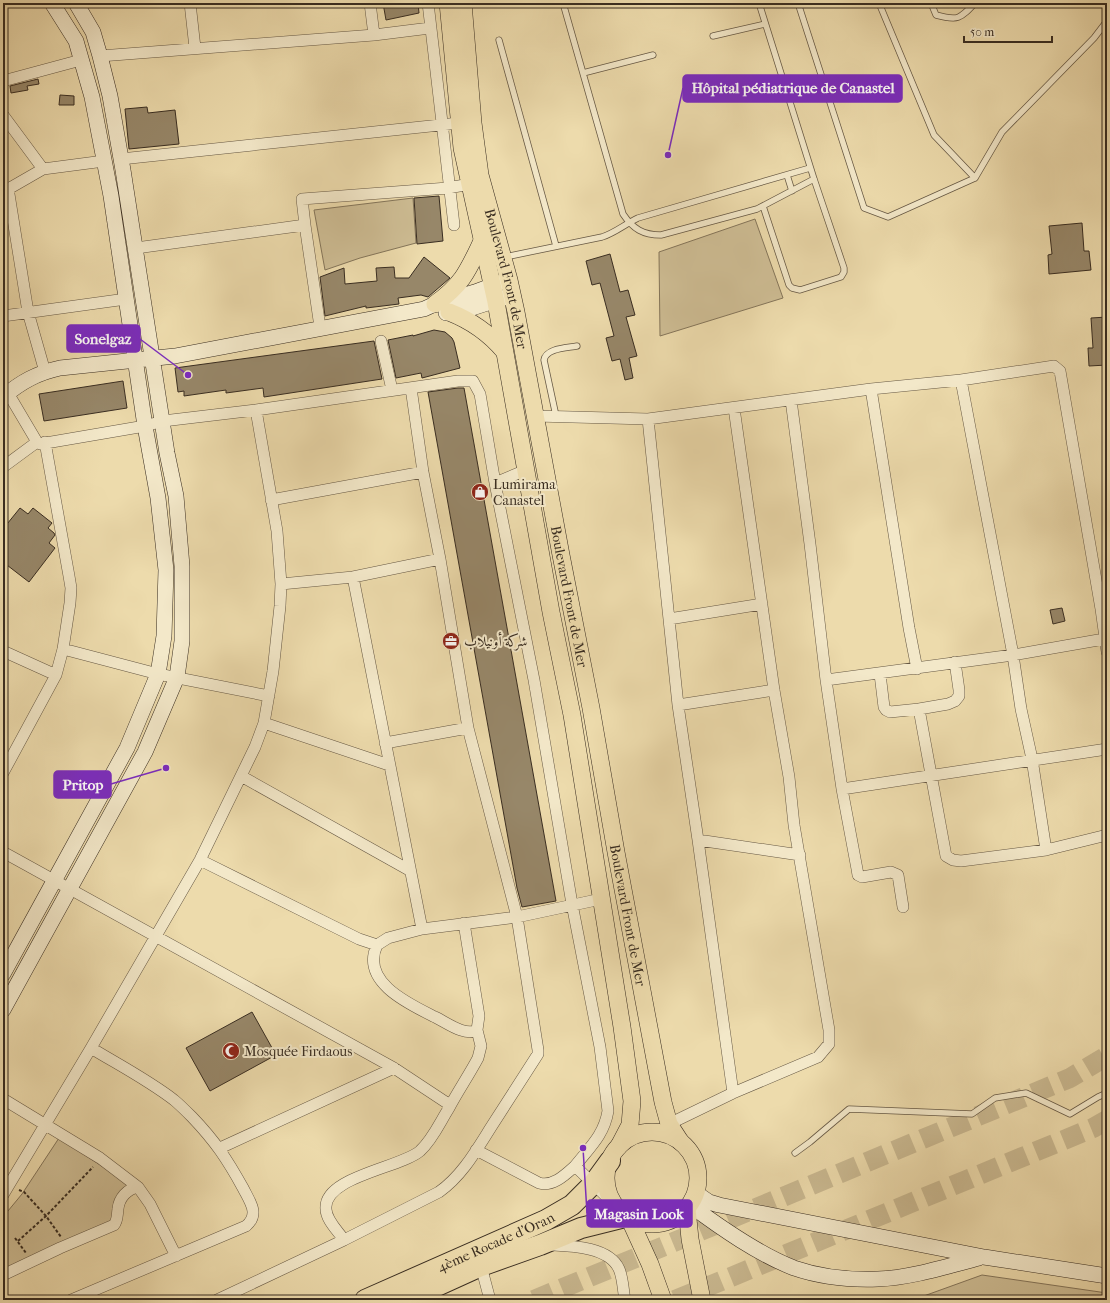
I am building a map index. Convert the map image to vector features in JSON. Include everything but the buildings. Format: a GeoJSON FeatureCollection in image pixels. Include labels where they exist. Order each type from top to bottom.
{"type":"FeatureCollection","features":[{"type":"Feature","properties":{"kind":"highway","name":"4ème Rocade d'Oran"},"geometry":{"type":"LineString","coordinates":[[365,1300],[546,1220],[572,1205],[594,1184],[614,1153]]}},
{"type":"Feature","properties":{"kind":"highway","name":"4ème Rocade d'Oran"},"geometry":{"type":"LineString","coordinates":[[406,1300],[481,1266],[623,1213]]}},
{"type":"Feature","properties":{"kind":"main road"},"geometry":{"type":"LineString","coordinates":[[3,974],[127,748],[158,674],[164,636],[166,570],[158,498],[111,196],[92,97],[76,41],[52,3]]}},
{"type":"Feature","properties":{"kind":"main road"},"geometry":{"type":"LineString","coordinates":[[3,1010],[145,752],[177,677],[182,641],[182,566],[176,496],[167,453],[136,248],[110,96],[100,56],[92,32],[76,3]]}},
{"type":"Feature","properties":{"kind":"main road"},"geometry":{"type":"LineString","coordinates":[[448,3],[462,148],[483,238],[495,259],[494,294],[551,612],[572,715],[602,899],[632,1101],[630,1125],[614,1153],[607,1171],[606,1182],[608,1193],[623,1213],[650,1264],[663,1300]]}},
{"type":"Feature","properties":{"kind":"main road","name":"Boulevard Front de Mer"},"geometry":{"type":"LineString","coordinates":[[462,3],[476,146],[495,259],[511,287],[591,708],[663,1102],[670,1124],[680,1141]]}},
{"type":"Feature","properties":{"kind":"main road"},"geometry":{"type":"LineString","coordinates":[[429,306],[449,294],[462,280],[483,238]]}},
{"type":"Feature","properties":{"kind":"main road"},"geometry":{"type":"LineString","coordinates":[[429,306],[441,313],[472,308],[494,294],[511,287]]}},
{"type":"Feature","properties":{"kind":"main road"},"geometry":{"type":"LineString","coordinates":[[5,395],[19,384],[45,372],[60,368],[153,359],[494,294]]}},
{"type":"Feature","properties":{"kind":"main road"},"geometry":{"type":"LineString","coordinates":[[450,312],[462,317],[485,331],[504,351]]}},
{"type":"Feature","properties":{"kind":"main road"},"geometry":{"type":"LineString","coordinates":[[614,1153],[630,1138],[642,1133],[655,1132],[668,1134],[680,1141],[688,1149],[694,1159],[698,1170],[698,1182],[691,1202],[690,1239],[702,1300]]}},
{"type":"Feature","properties":{"kind":"main road"},"geometry":{"type":"LineString","coordinates":[[623,1213],[646,1224],[661,1224],[675,1218],[691,1202],[709,1202],[984,1257],[1107,1276]]}},
{"type":"Feature","properties":{"kind":"main road"},"geometry":{"type":"LineString","coordinates":[[691,1202],[717,1225],[780,1262],[810,1272],[835,1277],[879,1279],[899,1277],[984,1257]]}},
{"type":"Feature","properties":{"kind":"street"},"geometry":{"type":"LineString","coordinates":[[190,3],[195,48]]}},
{"type":"Feature","properties":{"kind":"street"},"geometry":{"type":"LineString","coordinates":[[370,3],[374,35]]}},
{"type":"Feature","properties":{"kind":"street"},"geometry":{"type":"LineString","coordinates":[[428,3],[448,188],[454,225]]}},
{"type":"Feature","properties":{"kind":"street"},"geometry":{"type":"LineString","coordinates":[[100,56],[374,35],[430,28]]}},
{"type":"Feature","properties":{"kind":"street"},"geometry":{"type":"LineString","coordinates":[[3,81],[81,60]]}},
{"type":"Feature","properties":{"kind":"street"},"geometry":{"type":"LineString","coordinates":[[3,115],[43,169]]}},
{"type":"Feature","properties":{"kind":"street"},"geometry":{"type":"LineString","coordinates":[[120,159],[459,123]]}},
{"type":"Feature","properties":{"kind":"street"},"geometry":{"type":"LineString","coordinates":[[45,372],[28,312],[6,190],[43,169],[104,161]]}},
{"type":"Feature","properties":{"kind":"street"},"geometry":{"type":"LineString","coordinates":[[320,327],[302,199],[448,188],[470,184]]}},
{"type":"Feature","properties":{"kind":"street"},"geometry":{"type":"LineString","coordinates":[[136,248],[305,225]]}},
{"type":"Feature","properties":{"kind":"street"},"geometry":{"type":"LineString","coordinates":[[3,316],[126,299]]}},
{"type":"Feature","properties":{"kind":"street"},"geometry":{"type":"LineString","coordinates":[[381,341],[392,390]]}},
{"type":"Feature","properties":{"kind":"street"},"geometry":{"type":"LineString","coordinates":[[535,416],[648,419],[871,389],[961,380],[1054,366],[1060,371],[1104,608],[1104,639],[1107,652]]}},
{"type":"Feature","properties":{"kind":"street"},"geometry":{"type":"LineString","coordinates":[[961,380],[1013,655],[1021,709],[1032,759],[1046,850]]}},
{"type":"Feature","properties":{"kind":"street"},"geometry":{"type":"LineString","coordinates":[[3,467],[41,442],[146,426],[163,421],[256,410],[458,381],[473,381],[480,394],[495,482],[534,680],[572,904],[600,1048],[608,1111],[601,1134],[575,1166],[551,1184],[545,1185],[538,1183],[476,1150]]}},
{"type":"Feature","properties":{"kind":"street"},"geometry":{"type":"LineString","coordinates":[[217,1300],[344,1240],[439,1192],[458,1176],[538,1054],[517,917],[468,728],[440,559],[423,472],[411,388]]}},
{"type":"Feature","properties":{"kind":"street"},"geometry":{"type":"LineString","coordinates":[[871,389],[907,621],[917,669]]}},
{"type":"Feature","properties":{"kind":"street"},"geometry":{"type":"LineString","coordinates":[[3,773],[56,675],[63,649],[70,604],[70,588],[41,442],[5,395]]}},
{"type":"Feature","properties":{"kind":"street"},"geometry":{"type":"LineString","coordinates":[[791,400],[826,680],[842,789],[858,875],[864,877],[887,873],[896,874],[899,877],[903,907]]}},
{"type":"Feature","properties":{"kind":"street"},"geometry":{"type":"LineString","coordinates":[[670,1124],[733,1093],[818,1057],[829,1044],[829,1030],[794,825],[789,777],[774,690],[734,408]]}},
{"type":"Feature","properties":{"kind":"street"},"geometry":{"type":"LineString","coordinates":[[6,1190],[46,1125],[200,860],[255,747],[264,723],[276,649],[281,584],[277,531],[256,410]]}},
{"type":"Feature","properties":{"kind":"street"},"geometry":{"type":"LineString","coordinates":[[648,419],[678,705],[733,1093]]}},
{"type":"Feature","properties":{"kind":"street"},"geometry":{"type":"LineString","coordinates":[[495,482],[526,470]]}},
{"type":"Feature","properties":{"kind":"street"},"geometry":{"type":"LineString","coordinates":[[271,500],[423,472]]}},
{"type":"Feature","properties":{"kind":"street"},"geometry":{"type":"LineString","coordinates":[[281,584],[353,577],[440,559]]}},
{"type":"Feature","properties":{"kind":"street"},"geometry":{"type":"LineString","coordinates":[[353,577],[409,870],[422,929]]}},
{"type":"Feature","properties":{"kind":"street"},"geometry":{"type":"LineString","coordinates":[[669,619],[762,604]]}},
{"type":"Feature","properties":{"kind":"street"},"geometry":{"type":"LineString","coordinates":[[826,680],[880,674],[955,662],[1013,655],[1104,639]]}},
{"type":"Feature","properties":{"kind":"street"},"geometry":{"type":"LineString","coordinates":[[63,649],[158,674],[269,696]]}},
{"type":"Feature","properties":{"kind":"street"},"geometry":{"type":"LineString","coordinates":[[3,651],[56,675]]}},
{"type":"Feature","properties":{"kind":"street"},"geometry":{"type":"LineString","coordinates":[[880,674],[884,707],[886,710],[890,712],[919,709],[948,704],[955,701],[959,696],[955,662]]}},
{"type":"Feature","properties":{"kind":"street"},"geometry":{"type":"LineString","coordinates":[[678,705],[774,690]]}},
{"type":"Feature","properties":{"kind":"street"},"geometry":{"type":"LineString","coordinates":[[919,709],[946,856],[953,860],[961,861],[1046,850],[1107,835]]}},
{"type":"Feature","properties":{"kind":"street"},"geometry":{"type":"LineString","coordinates":[[264,723],[389,765]]}},
{"type":"Feature","properties":{"kind":"street"},"geometry":{"type":"LineString","coordinates":[[385,743],[468,728]]}},
{"type":"Feature","properties":{"kind":"street"},"geometry":{"type":"LineString","coordinates":[[842,789],[1032,759],[1107,749]]}},
{"type":"Feature","properties":{"kind":"street"},"geometry":{"type":"LineString","coordinates":[[3,750],[13,756]]}},
{"type":"Feature","properties":{"kind":"street"},"geometry":{"type":"LineString","coordinates":[[241,776],[409,870]]}},
{"type":"Feature","properties":{"kind":"street"},"geometry":{"type":"LineString","coordinates":[[698,840],[800,855]]}},
{"type":"Feature","properties":{"kind":"street"},"geometry":{"type":"LineString","coordinates":[[3,852],[394,1068],[450,1105]]}},
{"type":"Feature","properties":{"kind":"street"},"geometry":{"type":"LineString","coordinates":[[200,860],[359,939],[377,945]]}},
{"type":"Feature","properties":{"kind":"street"},"geometry":{"type":"LineString","coordinates":[[477,1030],[470,1032],[461,1029],[409,1004],[394,994],[382,982],[374,967],[374,955],[377,945],[388,938],[422,929],[517,917],[572,904],[602,899]]}},
{"type":"Feature","properties":{"kind":"street"},"geometry":{"type":"LineString","coordinates":[[344,1240],[331,1221],[326,1210],[328,1197],[339,1186],[418,1152],[433,1134],[478,1058],[481,1046],[477,1030],[479,1016],[464,923]]}},
{"type":"Feature","properties":{"kind":"street"},"geometry":{"type":"LineString","coordinates":[[71,1300],[246,1226],[252,1218],[253,1209],[220,1148],[175,1100],[142,1078],[91,1048]]}},
{"type":"Feature","properties":{"kind":"street"},"geometry":{"type":"LineString","coordinates":[[220,1148],[394,1068]]}},
{"type":"Feature","properties":{"kind":"street"},"geometry":{"type":"LineString","coordinates":[[3,1099],[100,1158],[138,1188],[150,1204],[176,1256]]}},
{"type":"Feature","properties":{"kind":"street"},"geometry":{"type":"LineString","coordinates":[[575,1166],[623,1213]]}},
{"type":"Feature","properties":{"kind":"street"},"geometry":{"type":"LineString","coordinates":[[3,1275],[60,1248],[114,1225],[117,1221],[120,1202],[124,1195],[128,1190],[138,1188]]}},
{"type":"Feature","properties":{"kind":"street"},"geometry":{"type":"LineString","coordinates":[[540,1245],[570,1246],[592,1250],[603,1254],[614,1261],[620,1273],[625,1300]]}},
{"type":"Feature","properties":{"kind":"street"},"geometry":{"type":"LineString","coordinates":[[481,1266],[490,1300]]}},
{"type":"Feature","properties":{"kind":"lane"},"geometry":{"type":"LineString","coordinates":[[563,3],[623,214],[629,222],[640,231],[651,235],[661,235],[749,212],[814,179]]}},
{"type":"Feature","properties":{"kind":"lane"},"geometry":{"type":"LineString","coordinates":[[759,3],[810,168],[844,268],[844,272],[841,277],[800,290],[792,288],[789,285],[763,206]]}},
{"type":"Feature","properties":{"kind":"lane"},"geometry":{"type":"LineString","coordinates":[[798,3],[864,208],[888,217],[975,178],[1002,132],[1094,38],[1107,20]]}},
{"type":"Feature","properties":{"kind":"lane"},"geometry":{"type":"LineString","coordinates":[[879,3],[934,135],[975,178]]}},
{"type":"Feature","properties":{"kind":"lane"},"geometry":{"type":"LineString","coordinates":[[931,3],[936,15],[950,19],[963,16],[975,3]]}},
{"type":"Feature","properties":{"kind":"lane"},"geometry":{"type":"LineString","coordinates":[[714,36],[765,24]]}},
{"type":"Feature","properties":{"kind":"lane"},"geometry":{"type":"LineString","coordinates":[[499,40],[556,246]]}},
{"type":"Feature","properties":{"kind":"lane"},"geometry":{"type":"LineString","coordinates":[[583,73],[653,55]]}},
{"type":"Feature","properties":{"kind":"lane"},"geometry":{"type":"LineString","coordinates":[[495,259],[602,237],[610,234],[629,222],[649,215],[810,168]]}},
{"type":"Feature","properties":{"kind":"lane"},"geometry":{"type":"LineString","coordinates":[[787,175],[792,191]]}},
{"type":"Feature","properties":{"kind":"lane"},"geometry":{"type":"LineString","coordinates":[[556,416],[544,357],[550,352],[577,346]]}},
{"type":"Feature","properties":{"kind":"lane"},"geometry":{"type":"LineString","coordinates":[[795,1153],[849,1109],[972,1114],[995,1098],[1026,1093],[1070,1114],[1107,1093]]}},
{"type":"Feature","properties":{"kind":"path"},"geometry":{"type":"LineString","coordinates":[[18,1241],[46,1216],[100,1158]]}},
{"type":"Feature","properties":{"kind":"path"},"geometry":{"type":"LineString","coordinates":[[6,1190],[24,1192],[46,1216],[65,1243]]}},
{"type":"Feature","properties":{"kind":"path"},"geometry":{"type":"LineString","coordinates":[[15,1238],[30,1258]]}},
{"type":"Feature","properties":{"kind":"shaded area"},"geometry":{"type":"Polygon","coordinates":[[[413,198],[416,243],[360,258],[325,270],[314,210],[413,198]]]}},
{"type":"Feature","properties":{"kind":"shaded area"},"geometry":{"type":"Polygon","coordinates":[[[755,219],[783,298],[660,336],[659,252],[755,219]]]}},
{"type":"Feature","properties":{"kind":"shaded area"},"geometry":{"type":"Polygon","coordinates":[[[59,1138],[120,1178],[131,1190],[125,1197],[120,1218],[3,1270],[3,1217],[22,1194],[59,1138]]]}},
{"type":"Feature","properties":{"kind":"shaded area"},"geometry":{"type":"Polygon","coordinates":[[[982,1275],[1107,1293],[1107,1300],[863,1300],[921,1297],[982,1275]]]}},
{"type":"Feature","properties":{"kind":"tunnel"},"geometry":{"type":"LineString","coordinates":[[534,1300],[1070,1078],[1107,1056]]}},
{"type":"Feature","properties":{"kind":"tunnel"},"geometry":{"type":"LineString","coordinates":[[675,1300],[1093,1128],[1107,1120]]}},
{"type":"Feature","properties":{"kind":"place","name":"Hôpital pédiatrique de Canastel"},"geometry":{"type":"Point","coordinates":[668,155]}},
{"type":"Feature","properties":{"kind":"place","name":"Sonelgaz"},"geometry":{"type":"Point","coordinates":[188,375]}},
{"type":"Feature","properties":{"kind":"place","name":"Lumirama Canastel"},"geometry":{"type":"Point","coordinates":[480,492]}},
{"type":"Feature","properties":{"kind":"place","name":"شركة أونيلاب"},"geometry":{"type":"Point","coordinates":[451,641]}},
{"type":"Feature","properties":{"kind":"place","name":"Pritop"},"geometry":{"type":"Point","coordinates":[166,768]}},
{"type":"Feature","properties":{"kind":"place","name":"Mosquée Firdaous"},"geometry":{"type":"Point","coordinates":[231,1051]}},
{"type":"Feature","properties":{"kind":"place","name":"Magasin Look"},"geometry":{"type":"Point","coordinates":[583,1148]}}]}
